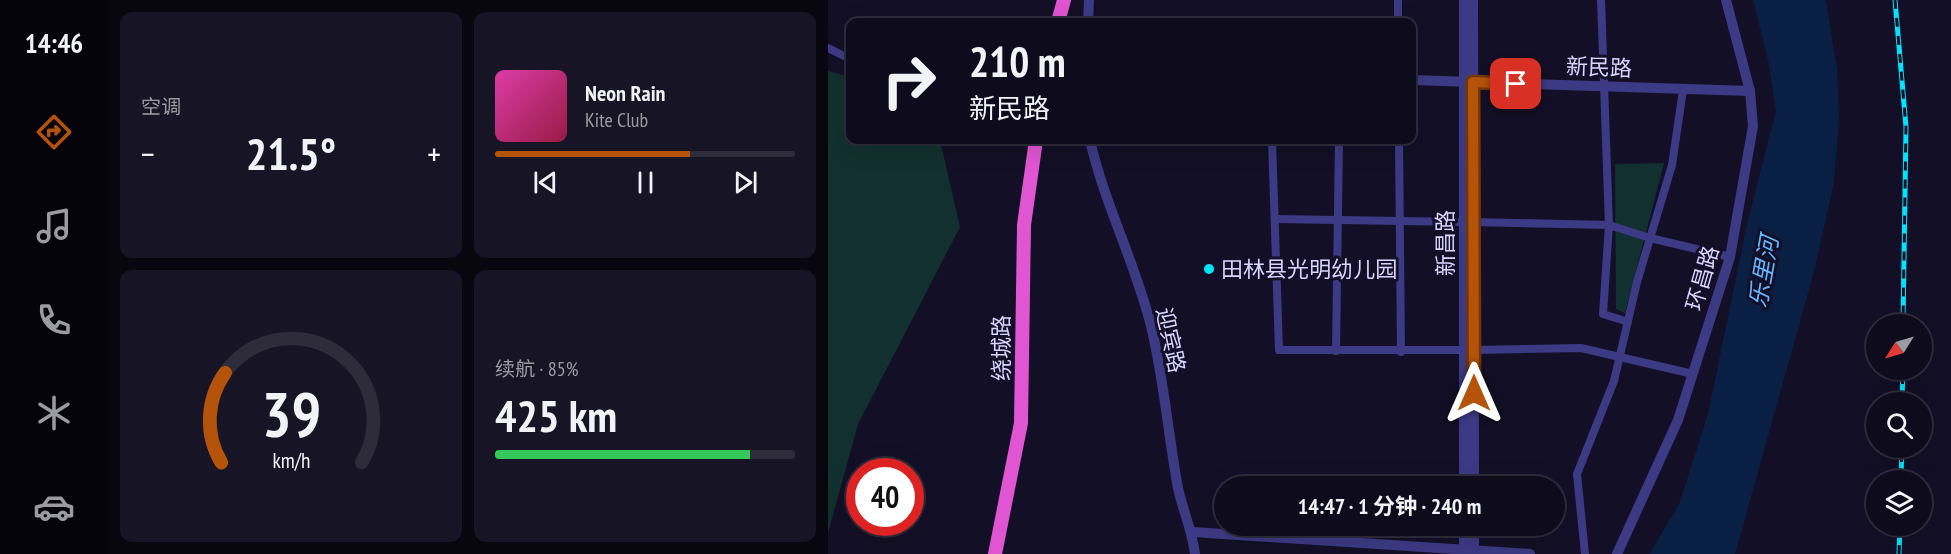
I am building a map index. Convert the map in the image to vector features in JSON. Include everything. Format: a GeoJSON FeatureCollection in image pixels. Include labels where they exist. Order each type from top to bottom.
{"type":"FeatureCollection","features":[{"type":"Feature","properties":{"kind":"highway"},"geometry":{"type":"LineString","coordinates":[[1059,18],[1064,0]]}},
{"type":"Feature","properties":{"kind":"highway","name":"绕城路"},"geometry":{"type":"LineString","coordinates":[[995,554],[1022,423],[1024,225],[1035,144]]}},
{"type":"Feature","properties":{"kind":"street"},"geometry":{"type":"LineString","coordinates":[[1088,18],[1089,0]]}},
{"type":"Feature","properties":{"kind":"street"},"geometry":{"type":"LineString","coordinates":[[1398,0],[1398,18]]}},
{"type":"Feature","properties":{"kind":"street","name":"新昌路"},"geometry":{"type":"LineString","coordinates":[[1464,0],[1468,82],[1469,222],[1469,350],[1464,476]]}},
{"type":"Feature","properties":{"kind":"street","name":"新昌路"},"geometry":{"type":"LineString","coordinates":[[1468,82],[1473,0]]}},
{"type":"Feature","properties":{"kind":"street"},"geometry":{"type":"LineString","coordinates":[[1601,0],[1609,225],[1603,314],[1628,322]]}},
{"type":"Feature","properties":{"kind":"street","name":"环昌路"},"geometry":{"type":"LineString","coordinates":[[1617,554],[1678,420],[1730,257],[1753,126],[1750,91],[1726,0]]}},
{"type":"Feature","properties":{"kind":"street"},"geometry":{"type":"LineString","coordinates":[[828,48],[846,57]]}},
{"type":"Feature","properties":{"kind":"street","name":"新民路"},"geometry":{"type":"LineString","coordinates":[[1416,80],[1750,91]]}},
{"type":"Feature","properties":{"kind":"street"},"geometry":{"type":"LineString","coordinates":[[1585,554],[1577,474],[1614,381],[1650,238],[1672,165],[1683,90]]}},
{"type":"Feature","properties":{"kind":"street","name":"迎宾路"},"geometry":{"type":"LineString","coordinates":[[1091,144],[1098,176],[1120,228],[1151,326],[1179,491],[1193,532],[1195,554]]}},
{"type":"Feature","properties":{"kind":"street"},"geometry":{"type":"LineString","coordinates":[[1272,144],[1279,350],[1401,352],[1581,348],[1693,374]]}},
{"type":"Feature","properties":{"kind":"street"},"geometry":{"type":"LineString","coordinates":[[1336,351],[1339,144]]}},
{"type":"Feature","properties":{"kind":"street"},"geometry":{"type":"LineString","coordinates":[[1399,144],[1401,352]]}},
{"type":"Feature","properties":{"kind":"street"},"geometry":{"type":"LineString","coordinates":[[1275,219],[1609,225],[1650,238],[1730,257]]}},
{"type":"Feature","properties":{"kind":"street","name":"新昌路"},"geometry":{"type":"LineString","coordinates":[[1469,350],[1474,476]]}},
{"type":"Feature","properties":{"kind":"street"},"geometry":{"type":"LineString","coordinates":[[1193,532],[1530,554]]}},
{"type":"Feature","properties":{"kind":"street"},"geometry":{"type":"LineString","coordinates":[[1466,536],[1469,549]]}},
{"type":"Feature","properties":{"kind":"street"},"geometry":{"type":"LineString","coordinates":[[1469,549],[1472,536]]}},
{"type":"Feature","properties":{"kind":"green space"},"geometry":{"type":"Polygon","coordinates":[[[828,71],[846,76],[846,144],[941,144],[960,227],[858,424],[849,458],[846,458],[846,468],[828,533],[828,71]]]}},
{"type":"Feature","properties":{"kind":"green space"},"geometry":{"type":"Polygon","coordinates":[[[1664,163],[1625,313],[1616,309],[1615,164],[1664,163]]]}},
{"type":"Feature","properties":{"kind":"water","name":"乐里河"},"geometry":{"type":"Polygon","coordinates":[[[1753,0],[1826,0],[1837,69],[1839,118],[1834,182],[1815,268],[1735,554],[1650,554],[1680,502],[1708,414],[1747,224],[1776,111],[1768,60],[1753,0]]]}},
{"type":"Feature","properties":{"kind":"railway"},"geometry":{"type":"LineString","coordinates":[[1895,0],[1906,127],[1903,314]]}},
{"type":"Feature","properties":{"kind":"railway"},"geometry":{"type":"LineString","coordinates":[[1902,392],[1903,380]]}},
{"type":"Feature","properties":{"kind":"railway"},"geometry":{"type":"LineString","coordinates":[[1901,470],[1902,458]]}},
{"type":"Feature","properties":{"kind":"railway"},"geometry":{"type":"LineString","coordinates":[[1899,554],[1900,536]]}},
{"type":"Feature","properties":{"kind":"place","name":"田林县光明幼儿园"},"geometry":{"type":"Point","coordinates":[1209,269]}},
{"type":"Feature","properties":{"kind":"route"},"geometry":{"type":"LineString","coordinates":[[1474,393],[1473,82],[1516,84]]}}]}
